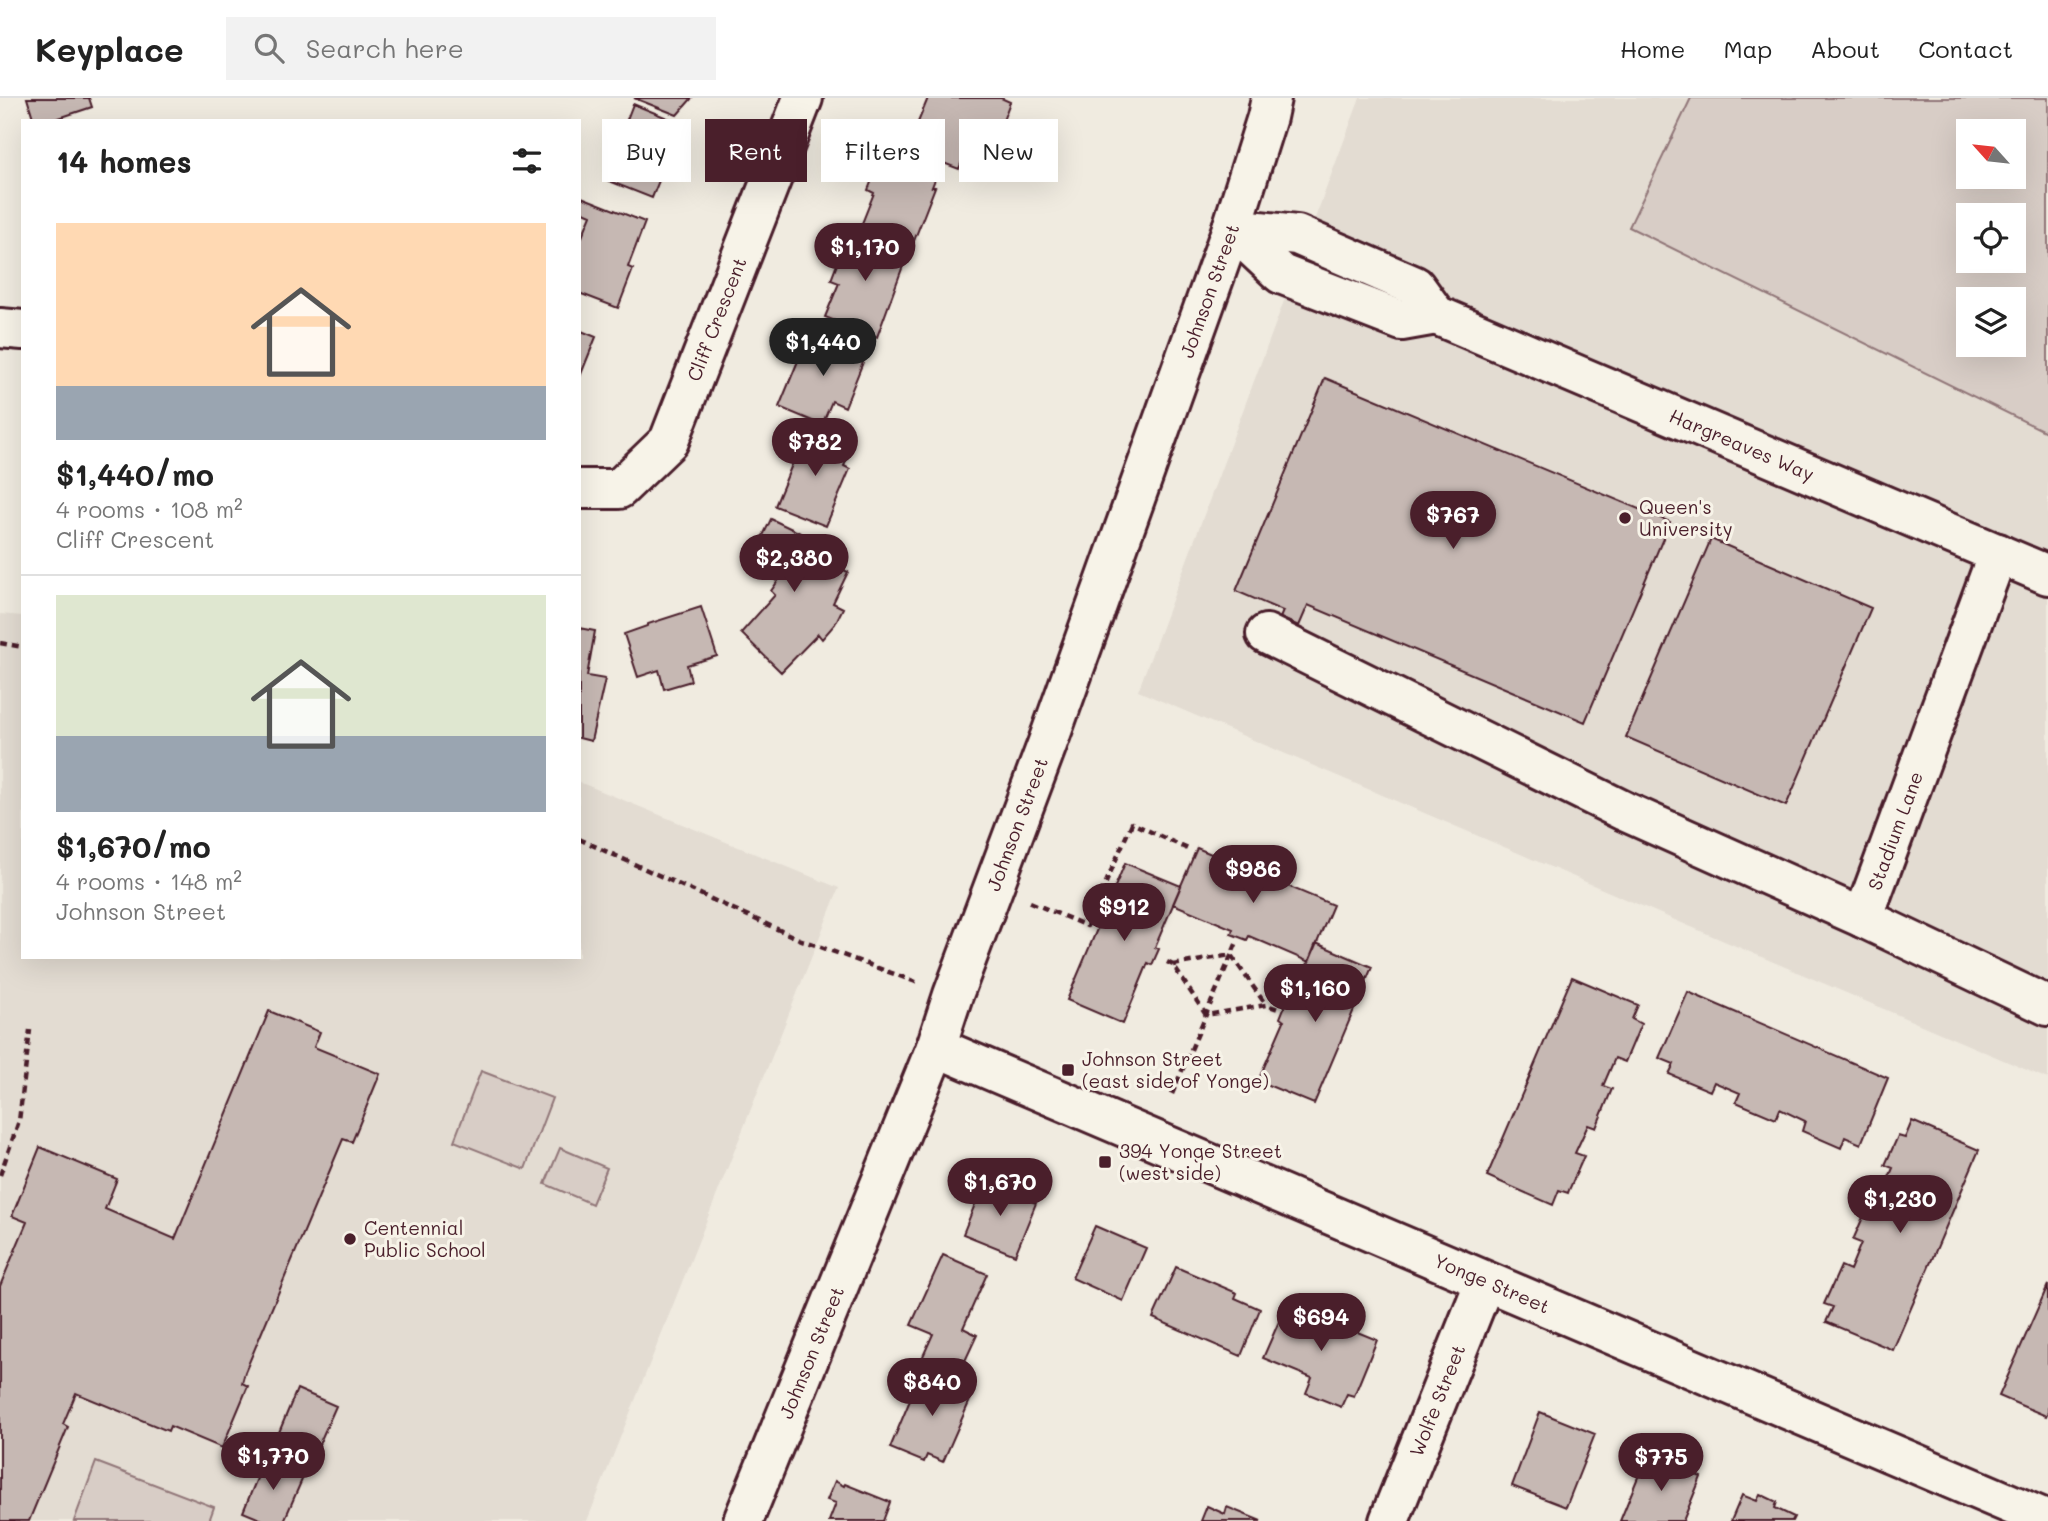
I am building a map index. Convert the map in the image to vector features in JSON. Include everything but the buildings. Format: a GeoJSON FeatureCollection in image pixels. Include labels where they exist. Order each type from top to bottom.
{"type":"FeatureCollection","features":[{"type":"Feature","properties":{"kind":"street","name":"Cliff Crescent"},"geometry":{"type":"LineString","coordinates":[[581,489],[619,489],[669,441],[803,98]]}},
{"type":"Feature","properties":{"kind":"street","name":"Johnson Street"},"geometry":{"type":"LineString","coordinates":[[743,1521],[936,1047],[1232,228],[1272,104]]}},
{"type":"Feature","properties":{"kind":"street","name":"Hargreaves Way"},"geometry":{"type":"LineString","coordinates":[[1232,228],[1281,274],[1402,321],[1436,315],[2048,575]]}},
{"type":"Feature","properties":{"kind":"street"},"geometry":{"type":"LineString","coordinates":[[0,328],[21,330]]}},
{"type":"Feature","properties":{"kind":"street","name":"Stadium Lane"},"geometry":{"type":"LineString","coordinates":[[1863,918],[1998,553]]}},
{"type":"Feature","properties":{"kind":"street"},"geometry":{"type":"LineString","coordinates":[[1266,634],[1624,811],[1863,918],[2048,1006]]}},
{"type":"Feature","properties":{"kind":"street","name":"Yonge Street"},"geometry":{"type":"LineString","coordinates":[[936,1047],[2048,1520]]}},
{"type":"Feature","properties":{"kind":"street","name":"Wolfe Street"},"geometry":{"type":"LineString","coordinates":[[1389,1521],[1485,1281]]}},
{"type":"Feature","properties":{"kind":"path"},"geometry":{"type":"LineString","coordinates":[[0,643],[21,647]]}},
{"type":"Feature","properties":{"kind":"path"},"geometry":{"type":"LineString","coordinates":[[1019,898],[1087,926],[1132,823],[1190,850]]}},
{"type":"Feature","properties":{"kind":"path"},"geometry":{"type":"LineString","coordinates":[[581,840],[799,939],[953,995]]}},
{"type":"Feature","properties":{"kind":"path"},"geometry":{"type":"LineString","coordinates":[[1172,1094],[1237,942]]}},
{"type":"Feature","properties":{"kind":"path"},"geometry":{"type":"LineString","coordinates":[[1173,965],[1231,955]]}},
{"type":"Feature","properties":{"kind":"path"},"geometry":{"type":"LineString","coordinates":[[1231,955],[1266,1005]]}},
{"type":"Feature","properties":{"kind":"path"},"geometry":{"type":"LineString","coordinates":[[1167,962],[1173,965],[1206,1015]]}},
{"type":"Feature","properties":{"kind":"path"},"geometry":{"type":"LineString","coordinates":[[1206,1015],[1266,1005],[1278,1009]]}},
{"type":"Feature","properties":{"kind":"path"},"geometry":{"type":"LineString","coordinates":[[0,1175],[19,1122],[30,1030]]}},
{"type":"Feature","properties":{"kind":"shaded area","name":"Queen's University"},"geometry":{"type":"Polygon","coordinates":[[[1360,98],[2048,98],[2048,1079],[1138,691],[1360,98]]]}},
{"type":"Feature","properties":{"kind":"shaded area"},"geometry":{"type":"Polygon","coordinates":[[[1691,98],[2048,98],[2048,433],[1629,227],[1691,98]]]}},
{"type":"Feature","properties":{"kind":"shaded area","name":"Centennial Public School"},"geometry":{"type":"Polygon","coordinates":[[[0,614],[21,616],[21,959],[581,959],[581,783],[839,888],[587,1521],[0,1521],[0,614]]]}},
{"type":"Feature","properties":{"kind":"shaded area"},"geometry":{"type":"Polygon","coordinates":[[[481,1071],[552,1098],[525,1169],[454,1141],[481,1071]]]}},
{"type":"Feature","properties":{"kind":"shaded area"},"geometry":{"type":"Polygon","coordinates":[[[560,1148],[607,1168],[592,1204],[545,1184],[560,1148]]]}},
{"type":"Feature","properties":{"kind":"shaded area"},"geometry":{"type":"Polygon","coordinates":[[[96,1462],[214,1507],[209,1521],[74,1521],[96,1462]]]}},
{"type":"Feature","properties":{"kind":"place","name":"Queen's University"},"geometry":{"type":"Point","coordinates":[1625,518]}},
{"type":"Feature","properties":{"kind":"place","name":"Johnson Street (east side of Yonge)"},"geometry":{"type":"Point","coordinates":[1068,1070]}},
{"type":"Feature","properties":{"kind":"place","name":"394 Yonge Street (west side)"},"geometry":{"type":"Point","coordinates":[1105,1162]}},
{"type":"Feature","properties":{"kind":"place","name":"Centennial Public School"},"geometry":{"type":"Point","coordinates":[350,1239]}}]}
